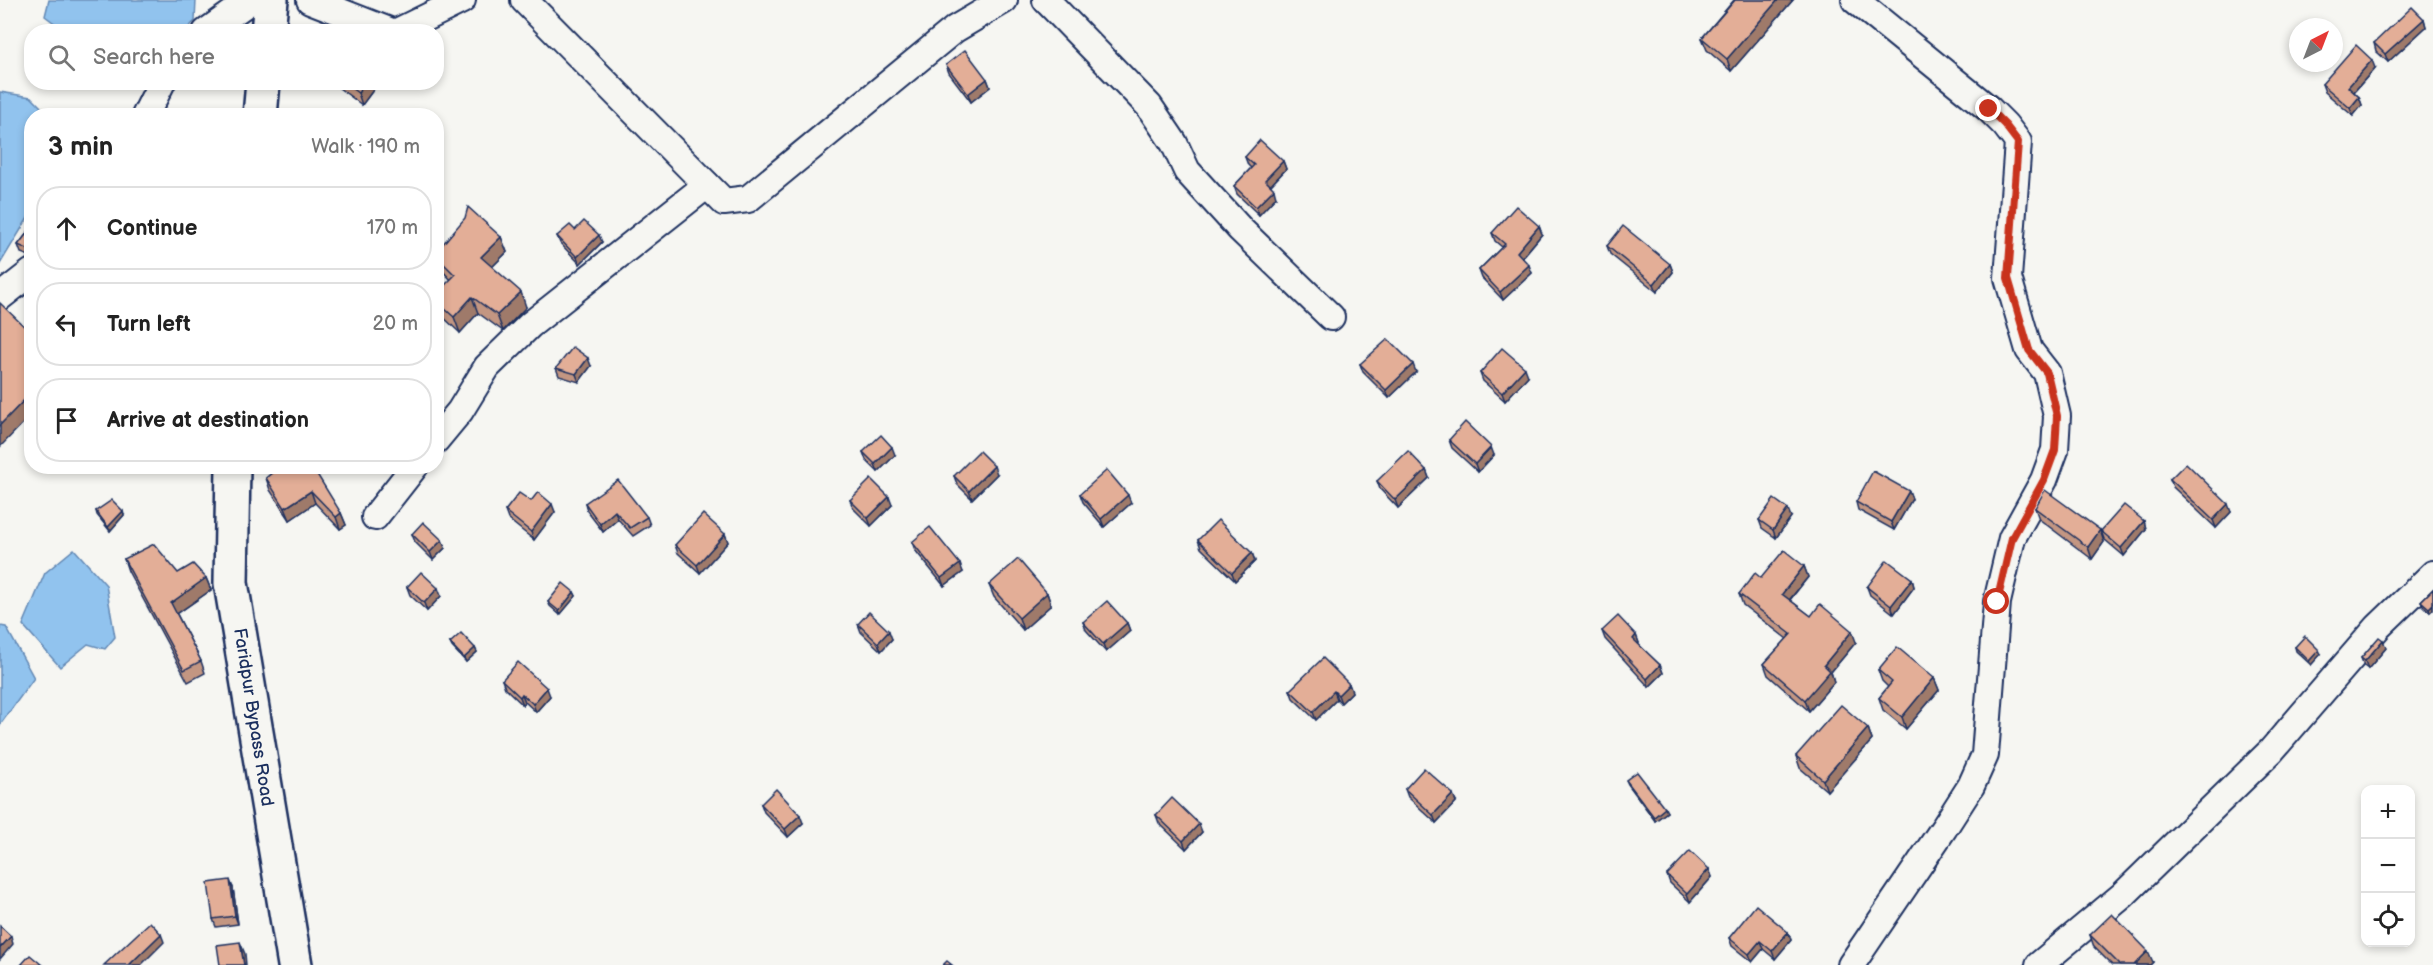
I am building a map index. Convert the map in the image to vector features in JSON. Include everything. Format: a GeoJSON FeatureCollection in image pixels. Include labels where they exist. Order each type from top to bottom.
{"type":"FeatureCollection","features":[{"type":"Feature","properties":{"kind":"highway"},"geometry":{"type":"LineString","coordinates":[[269,24],[271,0]]}},
{"type":"Feature","properties":{"kind":"highway"},"geometry":{"type":"LineString","coordinates":[[261,108],[262,90]]}},
{"type":"Feature","properties":{"kind":"highway","name":"Faridpur Bypass Road"},"geometry":{"type":"LineString","coordinates":[[233,474],[231,583],[295,965]]}},
{"type":"Feature","properties":{"kind":"street"},"geometry":{"type":"LineString","coordinates":[[217,24],[251,0]]}},
{"type":"Feature","properties":{"kind":"street"},"geometry":{"type":"LineString","coordinates":[[310,0],[372,24]]}},
{"type":"Feature","properties":{"kind":"street"},"geometry":{"type":"LineString","coordinates":[[413,24],[462,0]]}},
{"type":"Feature","properties":{"kind":"street"},"geometry":{"type":"LineString","coordinates":[[524,0],[724,202],[748,199],[955,29],[1004,0]]}},
{"type":"Feature","properties":{"kind":"street"},"geometry":{"type":"LineString","coordinates":[[1046,0],[1149,106],[1174,143],[1187,171],[1241,230],[1331,317]]}},
{"type":"Feature","properties":{"kind":"street"},"geometry":{"type":"LineString","coordinates":[[1851,965],[1971,786],[1985,755],[1991,709],[1997,602],[2012,538],[2044,480],[2055,450],[2057,416],[2047,373],[2029,350],[2008,278],[2018,142],[1989,109],[1855,0]]}},
{"type":"Feature","properties":{"kind":"street"},"geometry":{"type":"LineString","coordinates":[[149,108],[158,90]]}},
{"type":"Feature","properties":{"kind":"street"},"geometry":{"type":"LineString","coordinates":[[444,430],[460,411],[487,368],[530,325],[707,185]]}},
{"type":"Feature","properties":{"kind":"street"},"geometry":{"type":"LineString","coordinates":[[0,297],[24,278]]}},
{"type":"Feature","properties":{"kind":"street"},"geometry":{"type":"LineString","coordinates":[[375,517],[409,474]]}},
{"type":"Feature","properties":{"kind":"street"},"geometry":{"type":"LineString","coordinates":[[2039,965],[2123,895],[2271,751],[2378,627],[2433,574]]}},
{"type":"Feature","properties":{"kind":"water"},"geometry":{"type":"Polygon","coordinates":[[[49,0],[196,0],[195,21],[192,24],[56,24],[45,16],[49,0]]]}},
{"type":"Feature","properties":{"kind":"water"},"geometry":{"type":"Polygon","coordinates":[[[0,92],[31,97],[42,108],[24,108],[24,225],[0,264],[0,92]]]}},
{"type":"Feature","properties":{"kind":"water"},"geometry":{"type":"Polygon","coordinates":[[[74,549],[106,585],[115,637],[105,649],[88,644],[60,667],[23,625],[45,573],[74,549]]]}},
{"type":"Feature","properties":{"kind":"water"},"geometry":{"type":"Polygon","coordinates":[[[0,626],[6,627],[34,678],[0,725],[0,626]]]}},
{"type":"Feature","properties":{"kind":"building"},"geometry":{"type":"Polygon","coordinates":[[[1735,0],[1778,0],[1727,59],[1702,38],[1735,0]]]}},
{"type":"Feature","properties":{"kind":"building"},"geometry":{"type":"Polygon","coordinates":[[[2412,7],[2424,19],[2385,54],[2374,43],[2412,7]]]}},
{"type":"Feature","properties":{"kind":"building"},"geometry":{"type":"Polygon","coordinates":[[[2356,45],[2372,60],[2348,87],[2359,97],[2350,108],[2322,84],[2332,72],[2343,72],[2343,60],[2356,45]]]}},
{"type":"Feature","properties":{"kind":"building"},"geometry":{"type":"Polygon","coordinates":[[[965,50],[987,79],[968,94],[946,65],[965,50]]]}},
{"type":"Feature","properties":{"kind":"building"},"geometry":{"type":"Polygon","coordinates":[[[1260,140],[1283,161],[1265,180],[1274,189],[1256,207],[1234,186],[1254,165],[1245,157],[1260,140]]]}},
{"type":"Feature","properties":{"kind":"building"},"geometry":{"type":"Polygon","coordinates":[[[1516,206],[1539,226],[1517,252],[1529,265],[1500,292],[1479,270],[1505,244],[1492,233],[1516,206]]]}},
{"type":"Feature","properties":{"kind":"building"},"geometry":{"type":"Polygon","coordinates":[[[468,207],[501,237],[481,257],[521,292],[497,315],[472,297],[454,317],[444,308],[444,286],[455,275],[444,264],[444,243],[465,218],[468,207]]]}},
{"type":"Feature","properties":{"kind":"building"},"geometry":{"type":"Polygon","coordinates":[[[584,221],[599,235],[577,257],[557,236],[570,225],[575,230],[584,221]]]}},
{"type":"Feature","properties":{"kind":"building"},"geometry":{"type":"Polygon","coordinates":[[[1623,226],[1670,264],[1654,284],[1607,246],[1623,226]]]}},
{"type":"Feature","properties":{"kind":"building"},"geometry":{"type":"Polygon","coordinates":[[[24,237],[24,248],[18,245],[24,237]]]}},
{"type":"Feature","properties":{"kind":"building"},"geometry":{"type":"Polygon","coordinates":[[[0,303],[24,326],[24,400],[0,425],[0,303]]]}},
{"type":"Feature","properties":{"kind":"building"},"geometry":{"type":"Polygon","coordinates":[[[1388,339],[1413,364],[1386,390],[1360,364],[1388,339]]]}},
{"type":"Feature","properties":{"kind":"building"},"geometry":{"type":"Polygon","coordinates":[[[573,347],[588,358],[576,374],[556,368],[573,347]]]}},
{"type":"Feature","properties":{"kind":"building"},"geometry":{"type":"Polygon","coordinates":[[[1502,348],[1525,368],[1502,393],[1480,373],[1502,348]]]}},
{"type":"Feature","properties":{"kind":"building"},"geometry":{"type":"Polygon","coordinates":[[[1465,422],[1491,447],[1475,464],[1449,440],[1465,422]]]}},
{"type":"Feature","properties":{"kind":"building"},"geometry":{"type":"Polygon","coordinates":[[[881,435],[892,447],[875,464],[863,452],[881,435]]]}},
{"type":"Feature","properties":{"kind":"building"},"geometry":{"type":"Polygon","coordinates":[[[979,451],[994,466],[969,491],[954,476],[979,451]]]}},
{"type":"Feature","properties":{"kind":"building"},"geometry":{"type":"Polygon","coordinates":[[[1408,451],[1426,470],[1395,500],[1377,481],[1408,451]]]}},
{"type":"Feature","properties":{"kind":"building"},"geometry":{"type":"Polygon","coordinates":[[[2186,463],[2228,504],[2213,520],[2170,479],[2186,463]]]}},
{"type":"Feature","properties":{"kind":"building"},"geometry":{"type":"Polygon","coordinates":[[[1107,470],[1128,495],[1101,519],[1080,494],[1107,470]]]}},
{"type":"Feature","properties":{"kind":"building"},"geometry":{"type":"Polygon","coordinates":[[[1873,471],[1909,491],[1891,522],[1856,502],[1873,471]]]}},
{"type":"Feature","properties":{"kind":"building"},"geometry":{"type":"Polygon","coordinates":[[[271,474],[317,474],[341,513],[336,517],[311,491],[285,508],[266,478],[271,474]]]}},
{"type":"Feature","properties":{"kind":"building"},"geometry":{"type":"Polygon","coordinates":[[[871,479],[889,497],[868,518],[850,500],[871,479]]]}},
{"type":"Feature","properties":{"kind":"building"},"geometry":{"type":"Polygon","coordinates":[[[618,480],[647,517],[630,528],[615,511],[600,524],[585,503],[618,480]]]}},
{"type":"Feature","properties":{"kind":"building"},"geometry":{"type":"Polygon","coordinates":[[[2045,490],[2100,530],[2088,547],[2035,508],[2045,490]]]}},
{"type":"Feature","properties":{"kind":"building"},"geometry":{"type":"Polygon","coordinates":[[[538,492],[552,504],[531,532],[505,511],[519,493],[531,501],[538,492]]]}},
{"type":"Feature","properties":{"kind":"building"},"geometry":{"type":"Polygon","coordinates":[[[1774,499],[1788,509],[1773,530],[1759,520],[1774,499]]]}},
{"type":"Feature","properties":{"kind":"building"},"geometry":{"type":"Polygon","coordinates":[[[112,500],[123,511],[108,527],[96,511],[112,500]]]}},
{"type":"Feature","properties":{"kind":"building"},"geometry":{"type":"Polygon","coordinates":[[[2124,505],[2144,521],[2121,548],[2101,531],[2124,505]]]}},
{"type":"Feature","properties":{"kind":"building"},"geometry":{"type":"Polygon","coordinates":[[[703,514],[725,534],[697,565],[675,545],[703,514]]]}},
{"type":"Feature","properties":{"kind":"building"},"geometry":{"type":"Polygon","coordinates":[[[1218,520],[1252,553],[1232,573],[1198,540],[1218,520]]]}},
{"type":"Feature","properties":{"kind":"building"},"geometry":{"type":"Polygon","coordinates":[[[423,522],[442,540],[430,552],[412,534],[423,522]]]}},
{"type":"Feature","properties":{"kind":"building"},"geometry":{"type":"Polygon","coordinates":[[[930,527],[960,564],[941,578],[912,542],[930,527]]]}},
{"type":"Feature","properties":{"kind":"building"},"geometry":{"type":"Polygon","coordinates":[[[154,544],[178,573],[193,564],[206,578],[171,603],[201,661],[184,670],[124,559],[154,544]]]}},
{"type":"Feature","properties":{"kind":"building"},"geometry":{"type":"Polygon","coordinates":[[[1784,550],[1804,566],[1782,594],[1811,616],[1820,604],[1852,631],[1824,665],[1830,671],[1805,700],[1764,664],[1791,634],[1739,594],[1755,573],[1761,578],[1784,550]]]}},
{"type":"Feature","properties":{"kind":"building"},"geometry":{"type":"Polygon","coordinates":[[[1018,559],[1047,593],[1019,618],[989,585],[1018,559]]]}},
{"type":"Feature","properties":{"kind":"building"},"geometry":{"type":"Polygon","coordinates":[[[1887,560],[1912,579],[1891,606],[1867,587],[1887,560]]]}},
{"type":"Feature","properties":{"kind":"building"},"geometry":{"type":"Polygon","coordinates":[[[421,572],[438,588],[424,603],[407,587],[421,572]]]}},
{"type":"Feature","properties":{"kind":"building"},"geometry":{"type":"Polygon","coordinates":[[[563,583],[574,592],[559,611],[548,602],[563,583]]]}},
{"type":"Feature","properties":{"kind":"building"},"geometry":{"type":"Polygon","coordinates":[[[2433,589],[2433,604],[2429,608],[2421,601],[2433,589]]]}},
{"type":"Feature","properties":{"kind":"building"},"geometry":{"type":"Polygon","coordinates":[[[1107,601],[1127,623],[1103,644],[1083,622],[1107,601]]]}},
{"type":"Feature","properties":{"kind":"building"},"geometry":{"type":"Polygon","coordinates":[[[869,612],[889,631],[878,643],[858,624],[869,612]]]}},
{"type":"Feature","properties":{"kind":"building"},"geometry":{"type":"Polygon","coordinates":[[[1618,616],[1636,635],[1633,639],[1660,665],[1647,679],[1602,631],[1618,616]]]}},
{"type":"Feature","properties":{"kind":"building"},"geometry":{"type":"Polygon","coordinates":[[[461,633],[475,648],[464,658],[450,643],[461,633]]]}},
{"type":"Feature","properties":{"kind":"building"},"geometry":{"type":"Polygon","coordinates":[[[2305,636],[2319,650],[2309,661],[2295,647],[2305,636]]]}},
{"type":"Feature","properties":{"kind":"building"},"geometry":{"type":"Polygon","coordinates":[[[2379,637],[2383,640],[2365,661],[2361,658],[2379,637]]]}},
{"type":"Feature","properties":{"kind":"building"},"geometry":{"type":"Polygon","coordinates":[[[1897,647],[1934,678],[1902,717],[1879,698],[1892,682],[1878,670],[1897,647]]]}},
{"type":"Feature","properties":{"kind":"building"},"geometry":{"type":"Polygon","coordinates":[[[1323,658],[1349,684],[1338,695],[1334,691],[1313,712],[1290,690],[1323,658]]]}},
{"type":"Feature","properties":{"kind":"building"},"geometry":{"type":"Polygon","coordinates":[[[518,662],[547,688],[533,704],[522,694],[520,697],[502,680],[518,662]]]}},
{"type":"Feature","properties":{"kind":"building"},"geometry":{"type":"Polygon","coordinates":[[[1841,705],[1868,728],[1823,780],[1796,756],[1841,705]]]}},
{"type":"Feature","properties":{"kind":"building"},"geometry":{"type":"Polygon","coordinates":[[[1424,768],[1453,794],[1433,815],[1405,789],[1424,768]]]}},
{"type":"Feature","properties":{"kind":"building"},"geometry":{"type":"Polygon","coordinates":[[[1637,772],[1665,808],[1654,817],[1626,780],[1637,772]]]}},
{"type":"Feature","properties":{"kind":"building"},"geometry":{"type":"Polygon","coordinates":[[[776,789],[800,815],[785,829],[761,804],[776,789]]]}},
{"type":"Feature","properties":{"kind":"building"},"geometry":{"type":"Polygon","coordinates":[[[1172,798],[1199,824],[1183,841],[1156,815],[1172,798]]]}},
{"type":"Feature","properties":{"kind":"building"},"geometry":{"type":"Polygon","coordinates":[[[1690,851],[1709,869],[1687,894],[1667,875],[1690,851]]]}},
{"type":"Feature","properties":{"kind":"building"},"geometry":{"type":"Polygon","coordinates":[[[230,880],[235,916],[213,919],[208,883],[230,880]]]}},
{"type":"Feature","properties":{"kind":"building"},"geometry":{"type":"Polygon","coordinates":[[[1756,905],[1788,932],[1772,951],[1760,941],[1749,954],[1729,938],[1756,905]]]}},
{"type":"Feature","properties":{"kind":"building"},"geometry":{"type":"Polygon","coordinates":[[[2112,914],[2148,951],[2134,965],[2120,965],[2090,935],[2112,914]]]}},
{"type":"Feature","properties":{"kind":"building"},"geometry":{"type":"Polygon","coordinates":[[[150,922],[161,934],[129,965],[104,965],[150,922]]]}},
{"type":"Feature","properties":{"kind":"building"},"geometry":{"type":"Polygon","coordinates":[[[0,926],[11,936],[0,948],[0,926]]]}},
{"type":"Feature","properties":{"kind":"building"},"geometry":{"type":"Polygon","coordinates":[[[240,942],[244,965],[220,965],[217,945],[240,942]]]}},
{"type":"Feature","properties":{"kind":"building"},"geometry":{"type":"Polygon","coordinates":[[[30,955],[42,965],[21,965],[30,955]]]}},
{"type":"Feature","properties":{"kind":"route"},"geometry":{"type":"LineString","coordinates":[[1989,109],[2018,142],[2008,278],[2029,350],[2047,373],[2057,416],[2055,450],[2044,480],[2012,538],[1997,602]]}}]}
